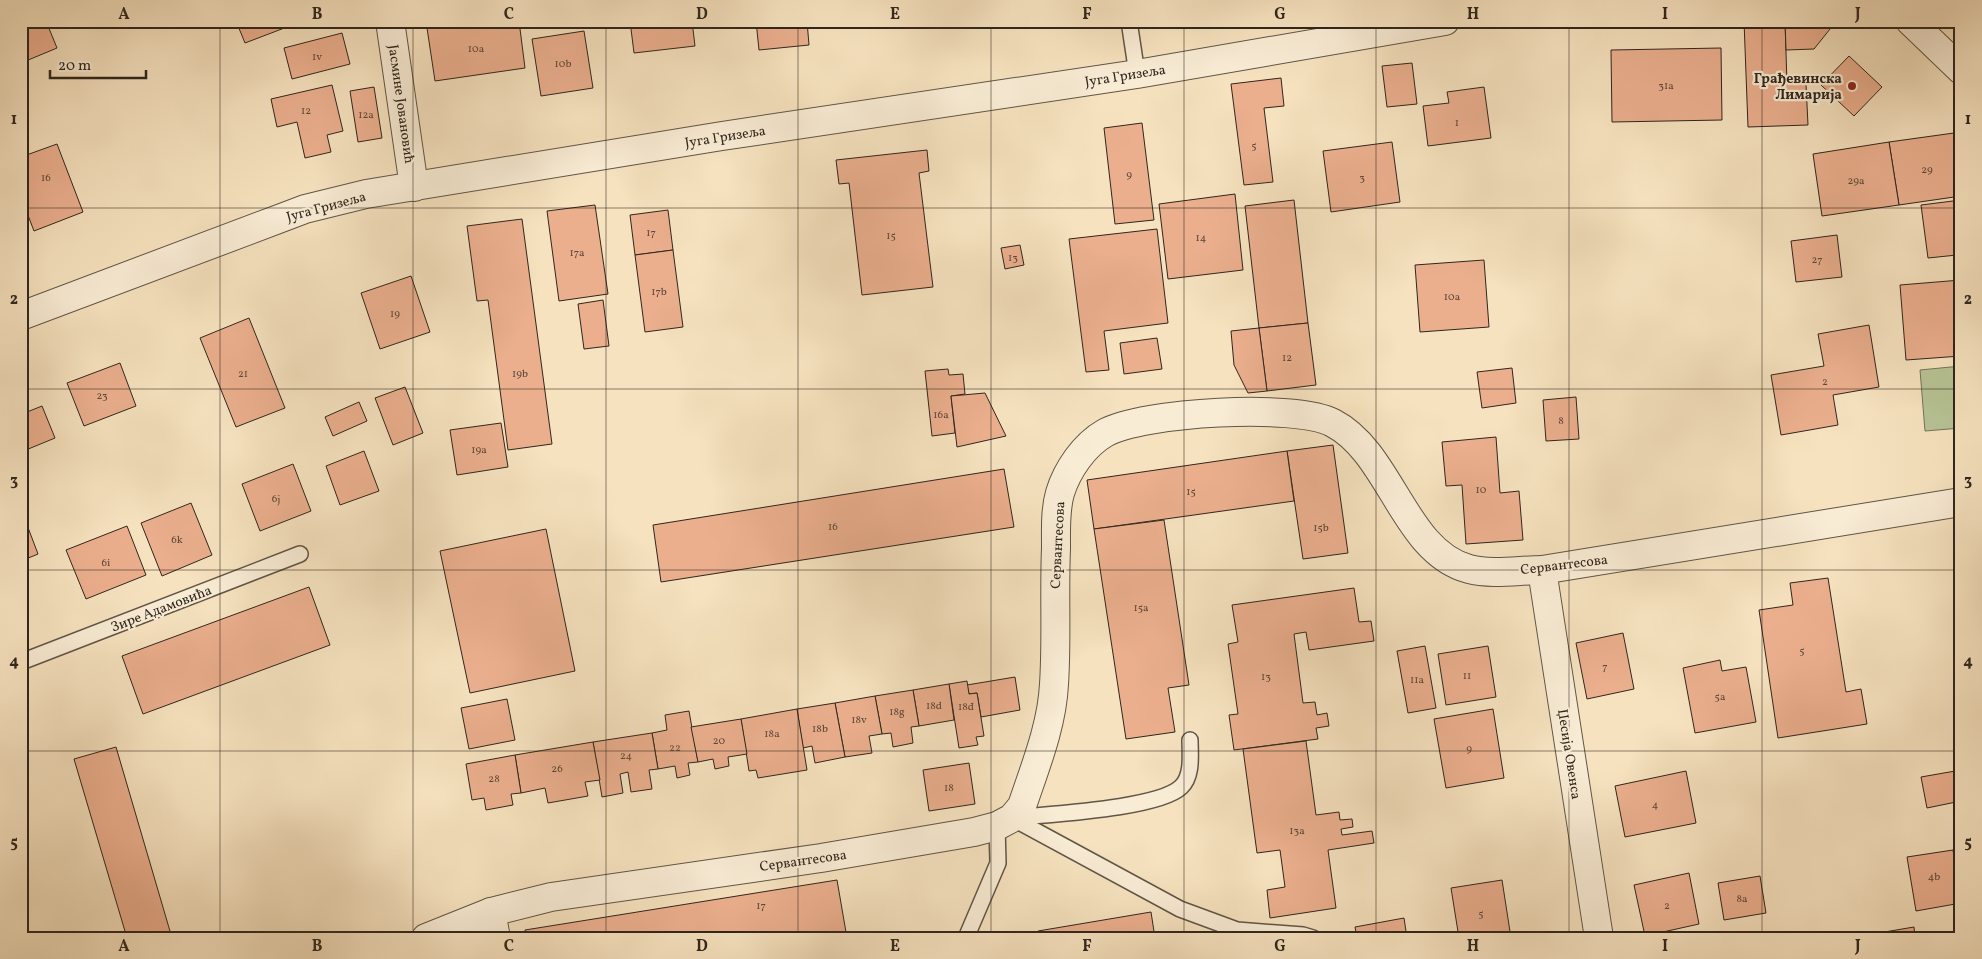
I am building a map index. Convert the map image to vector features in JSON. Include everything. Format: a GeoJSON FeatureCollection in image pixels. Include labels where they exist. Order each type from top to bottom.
{"type":"FeatureCollection","features":[{"type":"Feature","properties":{"kind":"street","name":"Јасмине Јовановић"},"geometry":{"type":"LineString","coordinates":[[390,21],[414,187]]}},
{"type":"Feature","properties":{"kind":"street","name":"Југа Гризеља"},"geometry":{"type":"LineString","coordinates":[[21,316],[305,209],[366,194],[722,136],[1137,74],[1445,21]]}},
{"type":"Feature","properties":{"kind":"street"},"geometry":{"type":"LineString","coordinates":[[1910,21],[1961,70]]}},
{"type":"Feature","properties":{"kind":"street","name":"Сервантесова"},"geometry":{"type":"LineString","coordinates":[[426,938],[494,925],[559,896],[929,841],[1004,822],[1022,806],[1051,710],[1055,670],[1057,510],[1060,494],[1067,477],[1086,446],[1105,433],[1123,426],[1144,421],[1225,411],[1292,414],[1318,417],[1332,422],[1348,432],[1364,448],[1409,517],[1442,556],[1471,569],[1484,571],[1542,570],[1961,502]]}},
{"type":"Feature","properties":{"kind":"street","name":"Џесија Овенса"},"geometry":{"type":"LineString","coordinates":[[1542,570],[1599,938]]}},
{"type":"Feature","properties":{"kind":"lane"},"geometry":{"type":"LineString","coordinates":[[1129,21],[1137,74]]}},
{"type":"Feature","properties":{"kind":"lane","name":"Зире Адамовића"},"geometry":{"type":"LineString","coordinates":[[21,662],[300,554]]}},
{"type":"Feature","properties":{"kind":"lane"},"geometry":{"type":"LineString","coordinates":[[1004,822],[1159,799],[1182,787],[1190,772],[1190,740]]}},
{"type":"Feature","properties":{"kind":"lane"},"geometry":{"type":"LineString","coordinates":[[966,938],[998,862],[1004,822]]}},
{"type":"Feature","properties":{"kind":"lane"},"geometry":{"type":"LineString","coordinates":[[1004,822],[1180,910],[1213,923],[1237,930],[1303,935],[1313,938]]}},
{"type":"Feature","properties":{"kind":"green space"},"geometry":{"type":"Polygon","coordinates":[[[1961,366],[1961,428],[1925,431],[1920,370],[1961,366]]]}},
{"type":"Feature","properties":{"kind":"building"},"geometry":{"type":"Polygon","coordinates":[[[21,21],[46,21],[57,48],[21,63],[21,21]]]}},
{"type":"Feature","properties":{"kind":"building"},"geometry":{"type":"Polygon","coordinates":[[[236,21],[284,21],[287,27],[245,43],[236,21]]]}},
{"type":"Feature","properties":{"kind":"building"},"geometry":{"type":"Polygon","coordinates":[[[476,21],[519,21],[525,68],[435,81],[427,28],[476,21]]]}},
{"type":"Feature","properties":{"kind":"building"},"geometry":{"type":"Polygon","coordinates":[[[630,21],[692,21],[695,46],[634,53],[630,21]]]}},
{"type":"Feature","properties":{"kind":"building"},"geometry":{"type":"Polygon","coordinates":[[[756,21],[807,21],[809,45],[759,50],[756,21]]]}},
{"type":"Feature","properties":{"kind":"building"},"geometry":{"type":"Polygon","coordinates":[[[1744,21],[1785,21],[1787,84],[1806,84],[1808,125],[1748,127],[1744,21]]]}},
{"type":"Feature","properties":{"kind":"building"},"geometry":{"type":"Polygon","coordinates":[[[1785,21],[1831,21],[1834,24],[1814,49],[1786,50],[1785,21]]]}},
{"type":"Feature","properties":{"kind":"building"},"geometry":{"type":"Polygon","coordinates":[[[584,31],[593,88],[541,96],[532,39],[584,31]]]}},
{"type":"Feature","properties":{"kind":"building"},"geometry":{"type":"Polygon","coordinates":[[[342,33],[350,64],[292,79],[284,48],[342,33]]]}},
{"type":"Feature","properties":{"kind":"building"},"geometry":{"type":"Polygon","coordinates":[[[1721,48],[1722,120],[1612,122],[1611,50],[1721,48]]]}},
{"type":"Feature","properties":{"kind":"building","name":"Грађевинска Лимарија"},"geometry":{"type":"Polygon","coordinates":[[[1849,56],[1882,87],[1854,116],[1821,85],[1849,56]]]}},
{"type":"Feature","properties":{"kind":"building"},"geometry":{"type":"Polygon","coordinates":[[[1412,63],[1417,104],[1387,107],[1382,66],[1412,63]]]}},
{"type":"Feature","properties":{"kind":"building"},"geometry":{"type":"Polygon","coordinates":[[[1281,78],[1284,106],[1264,108],[1273,182],[1244,185],[1231,84],[1281,78]]]}},
{"type":"Feature","properties":{"kind":"building"},"geometry":{"type":"Polygon","coordinates":[[[332,85],[343,131],[327,135],[331,152],[305,158],[297,122],[277,127],[271,99],[332,85]]]}},
{"type":"Feature","properties":{"kind":"building"},"geometry":{"type":"Polygon","coordinates":[[[374,87],[382,138],[358,142],[350,91],[374,87]]]}},
{"type":"Feature","properties":{"kind":"building"},"geometry":{"type":"Polygon","coordinates":[[[1484,87],[1491,138],[1428,146],[1423,106],[1449,103],[1447,92],[1484,87]]]}},
{"type":"Feature","properties":{"kind":"building"},"geometry":{"type":"Polygon","coordinates":[[[1142,123],[1154,220],[1115,224],[1104,128],[1142,123]]]}},
{"type":"Feature","properties":{"kind":"building"},"geometry":{"type":"Polygon","coordinates":[[[1954,133],[1961,142],[1961,196],[1899,205],[1889,142],[1954,133]]]}},
{"type":"Feature","properties":{"kind":"building"},"geometry":{"type":"Polygon","coordinates":[[[1392,142],[1400,202],[1331,212],[1323,151],[1392,142]]]}},
{"type":"Feature","properties":{"kind":"building"},"geometry":{"type":"Polygon","coordinates":[[[1889,142],[1899,205],[1822,216],[1813,154],[1889,142]]]}},
{"type":"Feature","properties":{"kind":"building"},"geometry":{"type":"Polygon","coordinates":[[[57,144],[83,212],[34,231],[21,197],[21,157],[57,144]]]}},
{"type":"Feature","properties":{"kind":"building"},"geometry":{"type":"Polygon","coordinates":[[[927,150],[929,171],[919,173],[933,287],[862,295],[849,183],[839,184],[836,160],[927,150]]]}},
{"type":"Feature","properties":{"kind":"building"},"geometry":{"type":"Polygon","coordinates":[[[1235,194],[1243,270],[1168,279],[1159,204],[1235,194]]]}},
{"type":"Feature","properties":{"kind":"building"},"geometry":{"type":"Polygon","coordinates":[[[1294,200],[1308,323],[1259,328],[1245,206],[1294,200]]]}},
{"type":"Feature","properties":{"kind":"building"},"geometry":{"type":"Polygon","coordinates":[[[1961,200],[1961,248],[1956,248],[1957,255],[1928,258],[1921,205],[1961,200]]]}},
{"type":"Feature","properties":{"kind":"building"},"geometry":{"type":"Polygon","coordinates":[[[595,205],[608,294],[559,301],[547,211],[595,205]]]}},
{"type":"Feature","properties":{"kind":"building"},"geometry":{"type":"Polygon","coordinates":[[[668,210],[673,250],[635,255],[630,215],[668,210]]]}},
{"type":"Feature","properties":{"kind":"building"},"geometry":{"type":"Polygon","coordinates":[[[522,219],[552,444],[508,450],[488,300],[477,301],[467,226],[522,219]]]}},
{"type":"Feature","properties":{"kind":"building"},"geometry":{"type":"Polygon","coordinates":[[[1157,229],[1168,323],[1104,331],[1109,370],[1086,372],[1069,239],[1157,229]]]}},
{"type":"Feature","properties":{"kind":"building"},"geometry":{"type":"Polygon","coordinates":[[[1837,235],[1842,277],[1796,282],[1791,241],[1837,235]]]}},
{"type":"Feature","properties":{"kind":"building"},"geometry":{"type":"Polygon","coordinates":[[[1020,245],[1024,265],[1005,269],[1001,248],[1020,245]]]}},
{"type":"Feature","properties":{"kind":"building"},"geometry":{"type":"Polygon","coordinates":[[[673,250],[683,327],[645,332],[635,255],[673,250]]]}},
{"type":"Feature","properties":{"kind":"building"},"geometry":{"type":"Polygon","coordinates":[[[1484,260],[1489,327],[1420,332],[1415,265],[1484,260]]]}},
{"type":"Feature","properties":{"kind":"building"},"geometry":{"type":"Polygon","coordinates":[[[411,276],[430,332],[380,349],[361,293],[411,276]]]}},
{"type":"Feature","properties":{"kind":"building"},"geometry":{"type":"Polygon","coordinates":[[[1961,280],[1961,356],[1906,360],[1900,285],[1961,280]]]}},
{"type":"Feature","properties":{"kind":"building"},"geometry":{"type":"Polygon","coordinates":[[[603,300],[609,346],[584,349],[578,304],[603,300]]]}},
{"type":"Feature","properties":{"kind":"building"},"geometry":{"type":"Polygon","coordinates":[[[249,318],[285,408],[236,427],[200,338],[249,318]]]}},
{"type":"Feature","properties":{"kind":"building"},"geometry":{"type":"Polygon","coordinates":[[[1308,323],[1316,385],[1267,391],[1259,328],[1308,323]]]}},
{"type":"Feature","properties":{"kind":"building"},"geometry":{"type":"Polygon","coordinates":[[[1869,325],[1879,387],[1833,395],[1838,425],[1781,435],[1771,375],[1824,366],[1818,334],[1869,325]]]}},
{"type":"Feature","properties":{"kind":"building"},"geometry":{"type":"Polygon","coordinates":[[[1259,328],[1267,391],[1248,393],[1234,365],[1231,331],[1259,328]]]}},
{"type":"Feature","properties":{"kind":"building"},"geometry":{"type":"Polygon","coordinates":[[[1157,338],[1162,369],[1124,374],[1120,343],[1157,338]]]}},
{"type":"Feature","properties":{"kind":"building"},"geometry":{"type":"Polygon","coordinates":[[[120,363],[136,406],[84,426],[67,383],[120,363]]]}},
{"type":"Feature","properties":{"kind":"building"},"geometry":{"type":"Polygon","coordinates":[[[1512,368],[1516,403],[1482,408],[1477,372],[1512,368]]]}},
{"type":"Feature","properties":{"kind":"building"},"geometry":{"type":"Polygon","coordinates":[[[948,369],[949,375],[963,374],[965,394],[951,396],[955,433],[932,436],[925,371],[948,369]]]}},
{"type":"Feature","properties":{"kind":"building"},"geometry":{"type":"Polygon","coordinates":[[[405,387],[423,433],[393,445],[375,398],[405,387]]]}},
{"type":"Feature","properties":{"kind":"building"},"geometry":{"type":"Polygon","coordinates":[[[985,393],[1006,436],[957,447],[951,396],[985,393]]]}},
{"type":"Feature","properties":{"kind":"building"},"geometry":{"type":"Polygon","coordinates":[[[1576,397],[1579,439],[1546,441],[1543,400],[1576,397]]]}},
{"type":"Feature","properties":{"kind":"building"},"geometry":{"type":"Polygon","coordinates":[[[21,398],[27,412],[42,406],[55,438],[21,452],[21,398]]]}},
{"type":"Feature","properties":{"kind":"building"},"geometry":{"type":"Polygon","coordinates":[[[359,402],[367,421],[333,436],[325,417],[359,402]]]}},
{"type":"Feature","properties":{"kind":"building"},"geometry":{"type":"Polygon","coordinates":[[[501,423],[508,467],[457,475],[450,430],[501,423]]]}},
{"type":"Feature","properties":{"kind":"building"},"geometry":{"type":"Polygon","coordinates":[[[1496,437],[1500,493],[1519,491],[1523,540],[1466,544],[1462,485],[1446,486],[1442,442],[1496,437]]]}},
{"type":"Feature","properties":{"kind":"building"},"geometry":{"type":"Polygon","coordinates":[[[1333,445],[1348,553],[1303,559],[1287,451],[1333,445]]]}},
{"type":"Feature","properties":{"kind":"building"},"geometry":{"type":"Polygon","coordinates":[[[364,451],[379,491],[340,505],[326,466],[364,451]]]}},
{"type":"Feature","properties":{"kind":"building"},"geometry":{"type":"Polygon","coordinates":[[[1287,451],[1294,501],[1094,529],[1087,480],[1287,451]]]}},
{"type":"Feature","properties":{"kind":"building"},"geometry":{"type":"Polygon","coordinates":[[[293,464],[311,511],[260,531],[242,484],[293,464]]]}},
{"type":"Feature","properties":{"kind":"building"},"geometry":{"type":"Polygon","coordinates":[[[1004,469],[1014,527],[661,582],[653,525],[1004,469]]]}},
{"type":"Feature","properties":{"kind":"building"},"geometry":{"type":"Polygon","coordinates":[[[191,503],[212,555],[162,576],[141,523],[191,503]]]}},
{"type":"Feature","properties":{"kind":"building"},"geometry":{"type":"Polygon","coordinates":[[[21,509],[38,554],[21,561],[21,509]]]}},
{"type":"Feature","properties":{"kind":"building"},"geometry":{"type":"Polygon","coordinates":[[[1164,520],[1189,685],[1168,688],[1175,732],[1126,739],[1094,529],[1164,520]]]}},
{"type":"Feature","properties":{"kind":"building"},"geometry":{"type":"Polygon","coordinates":[[[127,526],[146,575],[86,599],[66,550],[127,526]]]}},
{"type":"Feature","properties":{"kind":"building"},"geometry":{"type":"Polygon","coordinates":[[[546,529],[575,671],[470,693],[440,551],[546,529]]]}},
{"type":"Feature","properties":{"kind":"building"},"geometry":{"type":"Polygon","coordinates":[[[1828,578],[1846,692],[1861,689],[1867,724],[1778,738],[1759,610],[1793,605],[1790,583],[1828,578]]]}},
{"type":"Feature","properties":{"kind":"building"},"geometry":{"type":"Polygon","coordinates":[[[309,587],[330,645],[143,714],[122,656],[309,587]]]}},
{"type":"Feature","properties":{"kind":"building"},"geometry":{"type":"Polygon","coordinates":[[[1354,588],[1359,622],[1371,621],[1374,641],[1309,650],[1306,632],[1294,634],[1303,703],[1315,702],[1317,715],[1327,713],[1329,726],[1316,728],[1318,739],[1234,750],[1229,715],[1238,714],[1228,644],[1238,642],[1232,605],[1354,588]]]}},
{"type":"Feature","properties":{"kind":"building"},"geometry":{"type":"Polygon","coordinates":[[[1623,633],[1634,689],[1587,699],[1576,643],[1623,633]]]}},
{"type":"Feature","properties":{"kind":"building"},"geometry":{"type":"Polygon","coordinates":[[[1425,646],[1436,708],[1408,713],[1397,651],[1425,646]]]}},
{"type":"Feature","properties":{"kind":"building"},"geometry":{"type":"Polygon","coordinates":[[[1488,646],[1496,697],[1446,705],[1438,654],[1488,646]]]}},
{"type":"Feature","properties":{"kind":"building"},"geometry":{"type":"Polygon","coordinates":[[[1720,660],[1722,671],[1746,667],[1756,722],[1695,733],[1683,668],[1720,660]]]}},
{"type":"Feature","properties":{"kind":"building"},"geometry":{"type":"Polygon","coordinates":[[[1015,677],[1020,710],[981,717],[977,693],[969,694],[967,685],[1015,677]]]}},
{"type":"Feature","properties":{"kind":"building"},"geometry":{"type":"Polygon","coordinates":[[[967,681],[969,694],[977,693],[984,736],[976,737],[978,745],[959,748],[949,684],[967,681]]]}},
{"type":"Feature","properties":{"kind":"building"},"geometry":{"type":"Polygon","coordinates":[[[949,684],[954,720],[919,726],[913,690],[949,684]]]}},
{"type":"Feature","properties":{"kind":"building"},"geometry":{"type":"Polygon","coordinates":[[[913,690],[919,726],[911,727],[913,743],[893,747],[891,733],[882,734],[875,696],[913,690]]]}},
{"type":"Feature","properties":{"kind":"building"},"geometry":{"type":"Polygon","coordinates":[[[875,696],[882,734],[869,736],[872,753],[845,757],[835,703],[875,696]]]}},
{"type":"Feature","properties":{"kind":"building"},"geometry":{"type":"Polygon","coordinates":[[[507,699],[515,740],[469,749],[461,708],[507,699]]]}},
{"type":"Feature","properties":{"kind":"building"},"geometry":{"type":"Polygon","coordinates":[[[835,703],[845,757],[815,763],[812,746],[803,748],[797,709],[835,703]]]}},
{"type":"Feature","properties":{"kind":"building"},"geometry":{"type":"Polygon","coordinates":[[[797,709],[807,770],[758,778],[756,770],[749,771],[741,719],[797,709]]]}},
{"type":"Feature","properties":{"kind":"building"},"geometry":{"type":"Polygon","coordinates":[[[1493,709],[1504,778],[1446,788],[1434,719],[1493,709]]]}},
{"type":"Feature","properties":{"kind":"building"},"geometry":{"type":"Polygon","coordinates":[[[689,711],[698,762],[688,763],[690,775],[677,778],[675,766],[658,769],[652,733],[667,730],[665,715],[689,711]]]}},
{"type":"Feature","properties":{"kind":"building"},"geometry":{"type":"Polygon","coordinates":[[[741,719],[747,754],[728,757],[729,766],[715,769],[713,759],[698,762],[691,727],[741,719]]]}},
{"type":"Feature","properties":{"kind":"building"},"geometry":{"type":"Polygon","coordinates":[[[652,733],[658,769],[649,770],[652,789],[631,792],[628,772],[620,774],[623,793],[602,797],[593,742],[652,733]]]}},
{"type":"Feature","properties":{"kind":"building"},"geometry":{"type":"Polygon","coordinates":[[[1306,741],[1316,815],[1339,812],[1340,820],[1352,819],[1353,827],[1341,829],[1342,835],[1372,831],[1374,843],[1328,850],[1336,908],[1270,918],[1267,890],[1285,887],[1280,850],[1257,853],[1243,749],[1306,741]]]}},
{"type":"Feature","properties":{"kind":"building"},"geometry":{"type":"Polygon","coordinates":[[[593,742],[600,780],[585,782],[588,796],[548,803],[545,788],[521,793],[515,755],[593,742]]]}},
{"type":"Feature","properties":{"kind":"building"},"geometry":{"type":"Polygon","coordinates":[[[116,747],[172,938],[127,938],[74,759],[116,747]]]}},
{"type":"Feature","properties":{"kind":"building"},"geometry":{"type":"Polygon","coordinates":[[[515,755],[521,793],[511,794],[513,805],[486,810],[484,798],[472,800],[466,764],[515,755]]]}},
{"type":"Feature","properties":{"kind":"building"},"geometry":{"type":"Polygon","coordinates":[[[969,763],[975,804],[929,811],[923,770],[969,763]]]}},
{"type":"Feature","properties":{"kind":"building"},"geometry":{"type":"Polygon","coordinates":[[[1961,770],[1961,801],[1927,808],[1921,777],[1961,770]]]}},
{"type":"Feature","properties":{"kind":"building"},"geometry":{"type":"Polygon","coordinates":[[[1686,771],[1696,823],[1625,837],[1615,786],[1686,771]]]}},
{"type":"Feature","properties":{"kind":"building"},"geometry":{"type":"Polygon","coordinates":[[[1953,850],[1961,903],[1916,911],[1907,857],[1953,850]]]}},
{"type":"Feature","properties":{"kind":"building"},"geometry":{"type":"Polygon","coordinates":[[[1689,873],[1699,924],[1645,936],[1634,885],[1689,873]]]}},
{"type":"Feature","properties":{"kind":"building"},"geometry":{"type":"Polygon","coordinates":[[[1760,876],[1766,913],[1724,920],[1718,883],[1760,876]]]}},
{"type":"Feature","properties":{"kind":"building"},"geometry":{"type":"Polygon","coordinates":[[[837,880],[847,938],[526,938],[525,930],[837,880]]]}},
{"type":"Feature","properties":{"kind":"building"},"geometry":{"type":"Polygon","coordinates":[[[1502,880],[1511,938],[1459,938],[1451,888],[1502,880]]]}},
{"type":"Feature","properties":{"kind":"building"},"geometry":{"type":"Polygon","coordinates":[[[1151,912],[1155,938],[1039,938],[1038,931],[1151,912]]]}},
{"type":"Feature","properties":{"kind":"building"},"geometry":{"type":"Polygon","coordinates":[[[1404,918],[1407,938],[1357,938],[1355,927],[1404,918]]]}},
{"type":"Feature","properties":{"kind":"building"},"geometry":{"type":"Polygon","coordinates":[[[1914,927],[1915,938],[1849,938],[1914,927]]]}},
{"type":"Feature","properties":{"kind":"place","name":"Грађевинска Лимарија"},"geometry":{"type":"Point","coordinates":[1852,86]}}]}
